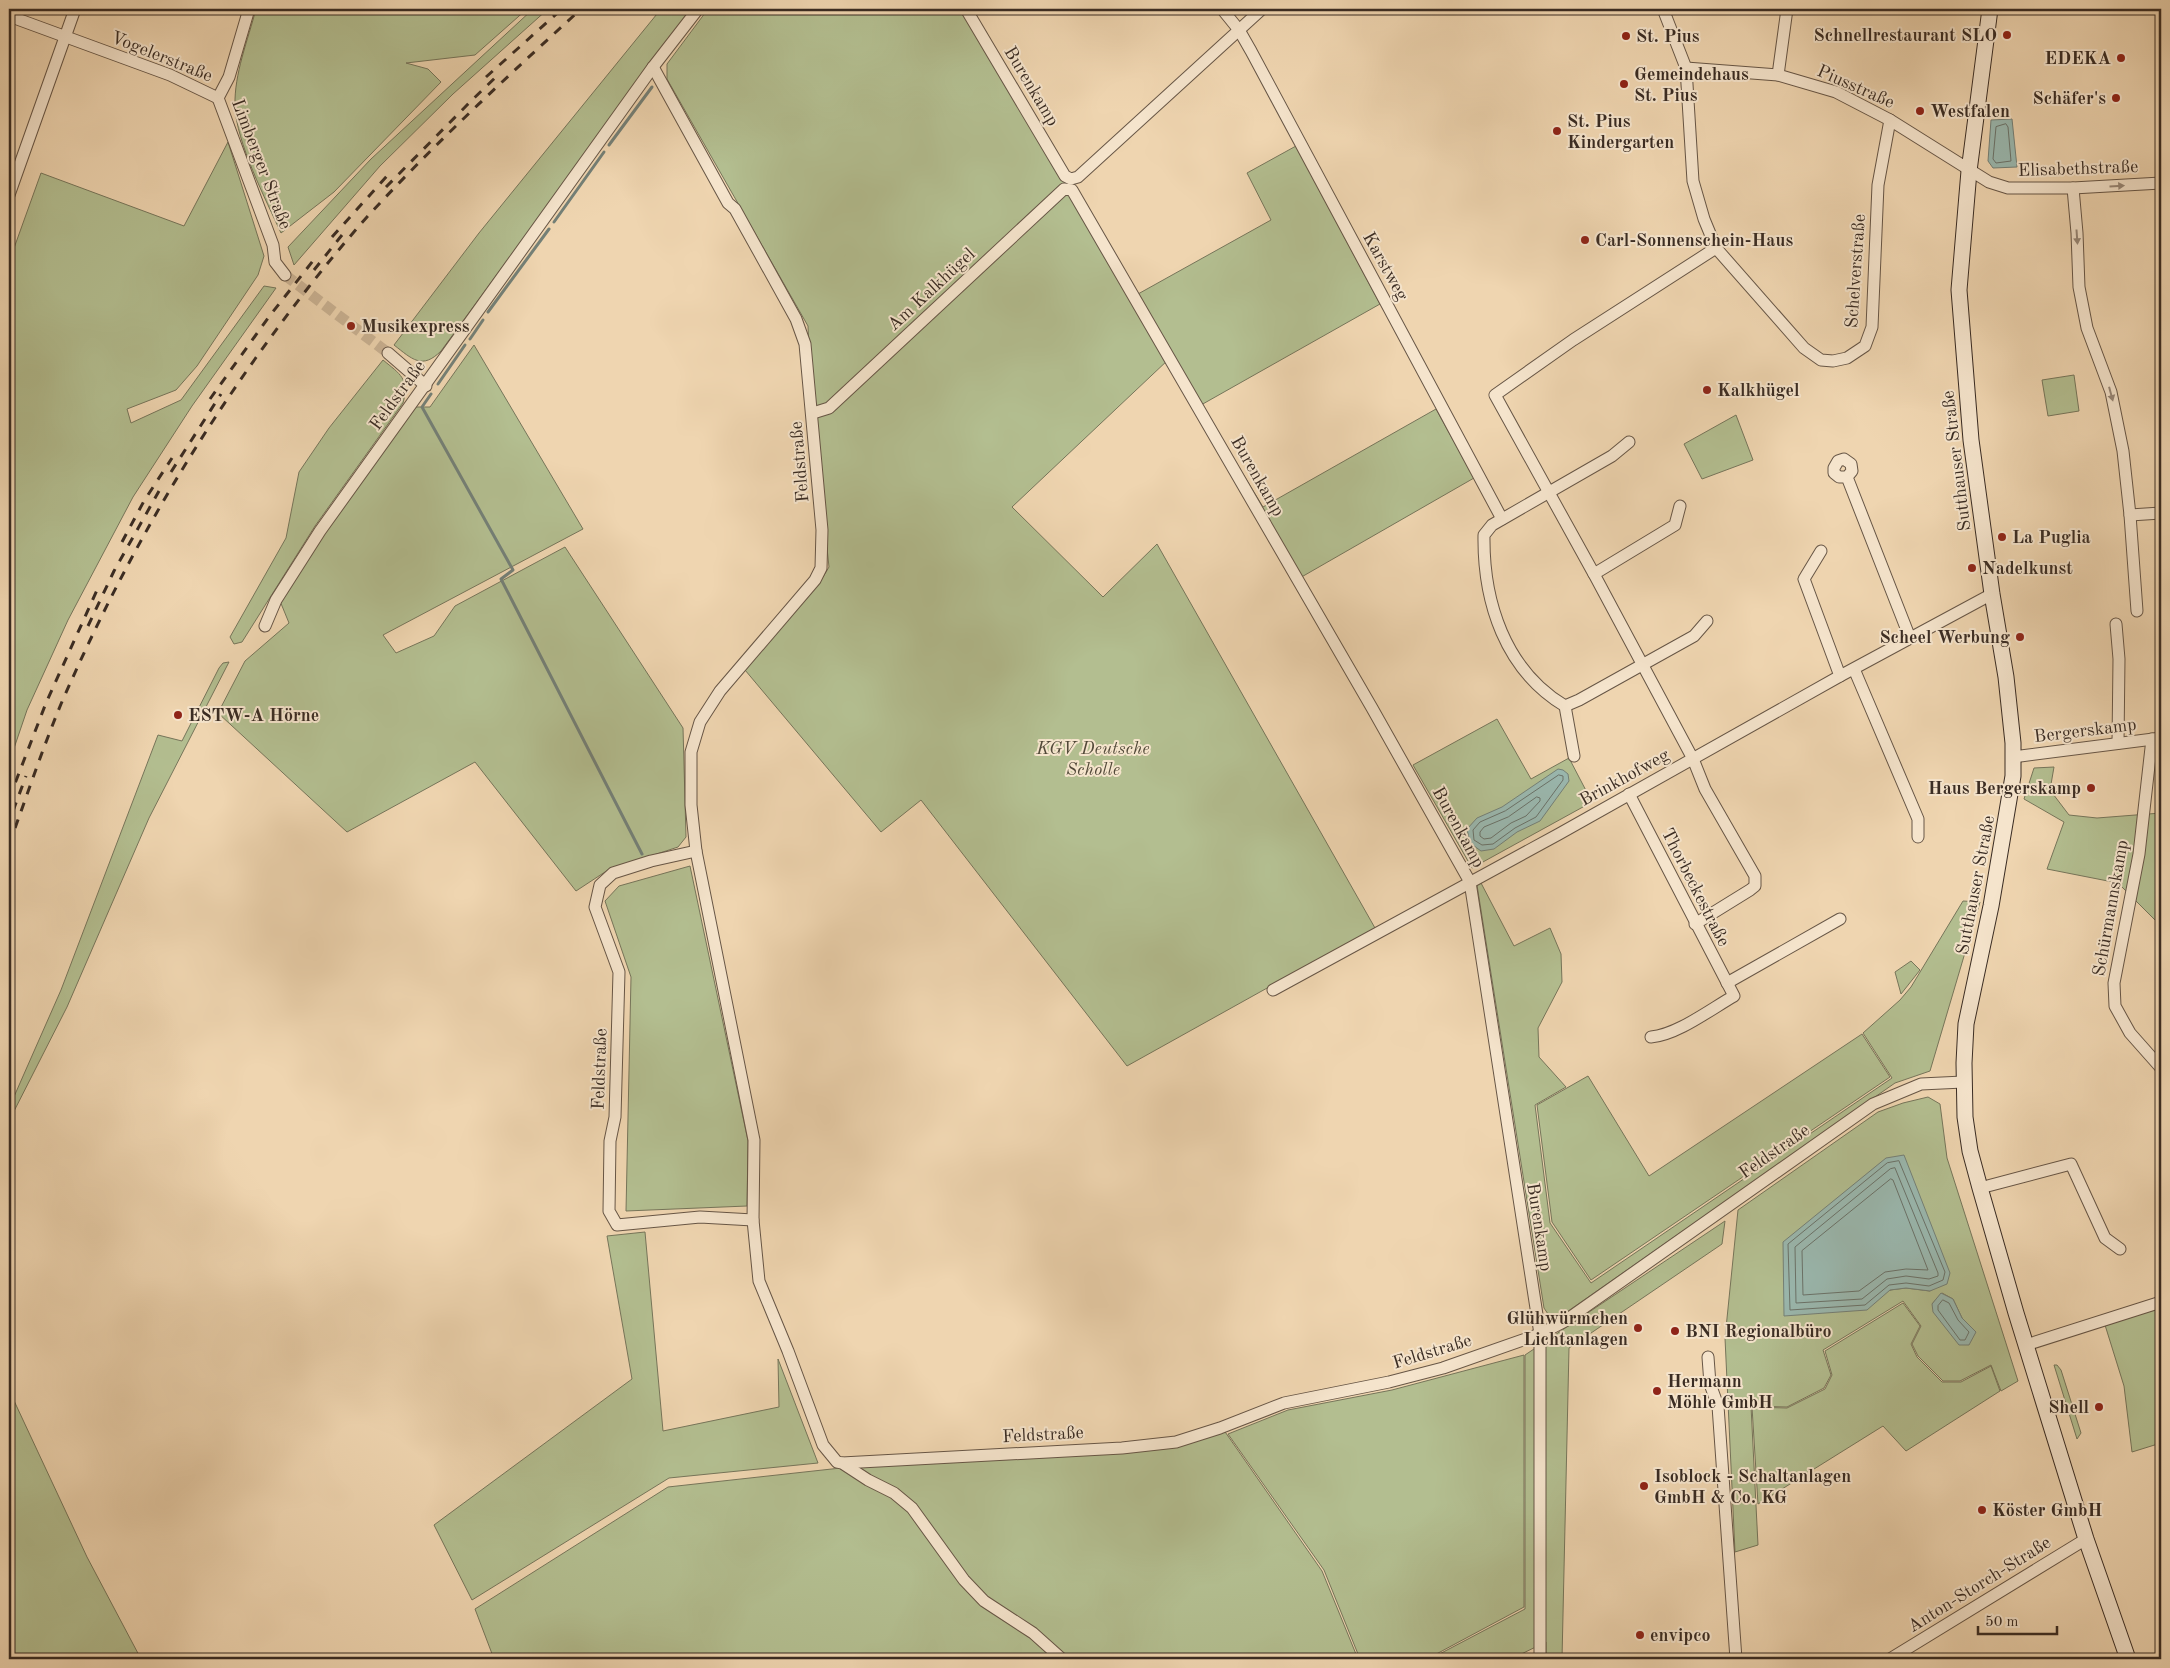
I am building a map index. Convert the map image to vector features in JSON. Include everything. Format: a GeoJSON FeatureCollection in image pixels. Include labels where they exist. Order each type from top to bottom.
{"type":"FeatureCollection","features":[{"type":"Feature","properties":{"kind":"street"},"geometry":{"type":"LineString","coordinates":[[9,195],[75,9]]}},
{"type":"Feature","properties":{"kind":"street","name":"Limberger Straße"},"geometry":{"type":"LineString","coordinates":[[249,9],[229,78],[218,98],[273,245],[275,262],[285,274]]}},
{"type":"Feature","properties":{"kind":"street","name":"Feldstraße"},"geometry":{"type":"LineString","coordinates":[[265,626],[276,600],[320,532],[653,67],[698,9]]}},
{"type":"Feature","properties":{"kind":"street","name":"Burenkamp"},"geometry":{"type":"LineString","coordinates":[[966,9],[1071,184],[1470,882],[1540,1334],[1540,1659]]}},
{"type":"Feature","properties":{"kind":"street"},"geometry":{"type":"LineString","coordinates":[[1222,9],[1239,30]]}},
{"type":"Feature","properties":{"kind":"street","name":"Am Kalkhügel"},"geometry":{"type":"LineString","coordinates":[[812,413],[829,408],[1064,189],[1262,9]]}},
{"type":"Feature","properties":{"kind":"street","name":"Schelverstraße"},"geometry":{"type":"LineString","coordinates":[[1663,9],[1686,68],[1693,181],[1704,218],[1716,248],[1804,348],[1821,360],[1833,361],[1847,358],[1865,346],[1872,327],[1878,185],[1890,120]]}},
{"type":"Feature","properties":{"kind":"street"},"geometry":{"type":"LineString","coordinates":[[1778,75],[1787,9]]}},
{"type":"Feature","properties":{"kind":"street","name":"Sutthauser Straße"},"geometry":{"type":"LineString","coordinates":[[1990,9],[1969,171],[1959,290],[1971,440],[1992,594],[2006,677],[2013,756],[2012,794],[1992,906],[1966,1024],[1965,1117],[1970,1151],[2026,1345],[2086,1539],[2128,1659]]}},
{"type":"Feature","properties":{"kind":"street","name":"Vogelerstraße"},"geometry":{"type":"LineString","coordinates":[[9,16],[170,76],[218,98]]}},
{"type":"Feature","properties":{"kind":"street","name":"Karstweg"},"geometry":{"type":"LineString","coordinates":[[1239,30],[1502,519]]}},
{"type":"Feature","properties":{"kind":"street","name":"Feldstraße"},"geometry":{"type":"LineString","coordinates":[[653,67],[728,203],[735,209],[796,319],[805,344],[812,413],[822,530],[821,568],[815,580],[720,691],[700,722],[691,752],[691,805],[696,850],[754,1140],[753,1220],[759,1281],[823,1445],[837,1462],[842,1463],[868,1480],[894,1493],[912,1508],[964,1580],[984,1601],[1033,1632],[1062,1659]]}},
{"type":"Feature","properties":{"kind":"street","name":"Piusstraße"},"geometry":{"type":"LineString","coordinates":[[1686,68],[1778,75],[1836,92],[1890,120],[1969,171]]}},
{"type":"Feature","properties":{"kind":"street"},"geometry":{"type":"LineString","coordinates":[[9,159],[20,163]]}},
{"type":"Feature","properties":{"kind":"street","name":"Elisabethstraße"},"geometry":{"type":"LineString","coordinates":[[1969,171],[1989,182],[2008,188],[2073,188],[2161,183]]}},
{"type":"Feature","properties":{"kind":"street"},"geometry":{"type":"LineString","coordinates":[[2073,188],[2079,287],[2087,328],[2111,392],[2123,451],[2137,611]]}},
{"type":"Feature","properties":{"kind":"street"},"geometry":{"type":"LineString","coordinates":[[1695,924],[1755,886],[1755,876],[1705,789],[1693,759],[1643,665],[1495,395],[1716,248]]}},
{"type":"Feature","properties":{"kind":"street"},"geometry":{"type":"LineString","coordinates":[[388,353],[426,386]]}},
{"type":"Feature","properties":{"kind":"street"},"geometry":{"type":"LineString","coordinates":[[1574,756],[1564,706],[1546,695],[1524,673],[1499,628],[1490,594],[1483,552],[1484,535],[1492,525],[1612,456],[1629,442]]}},
{"type":"Feature","properties":{"kind":"street"},"geometry":{"type":"LineString","coordinates":[[1847,477],[1910,638]]}},
{"type":"Feature","properties":{"kind":"street"},"geometry":{"type":"LineString","coordinates":[[1594,574],[1674,525],[1680,506]]}},
{"type":"Feature","properties":{"kind":"street"},"geometry":{"type":"LineString","coordinates":[[2130,515],[2161,513]]}},
{"type":"Feature","properties":{"kind":"street"},"geometry":{"type":"LineString","coordinates":[[1821,551],[1804,578],[1840,676]]}},
{"type":"Feature","properties":{"kind":"street","name":"Brinkhofweg"},"geometry":{"type":"LineString","coordinates":[[1273,990],[1693,759],[1854,668],[1992,594]]}},
{"type":"Feature","properties":{"kind":"street"},"geometry":{"type":"LineString","coordinates":[[1564,706],[1694,636],[1707,621]]}},
{"type":"Feature","properties":{"kind":"street"},"geometry":{"type":"LineString","coordinates":[[2116,624],[2119,659],[2118,743]]}},
{"type":"Feature","properties":{"kind":"street"},"geometry":{"type":"LineString","coordinates":[[1854,668],[1918,819],[1918,837]]}},
{"type":"Feature","properties":{"kind":"street","name":"Bergerskamp"},"geometry":{"type":"LineString","coordinates":[[2013,756],[2157,738]]}},
{"type":"Feature","properties":{"kind":"street","name":"Schürmannskamp"},"geometry":{"type":"LineString","coordinates":[[2157,738],[2139,854],[2114,983],[2115,1006],[2130,1033],[2161,1068]]}},
{"type":"Feature","properties":{"kind":"street","name":"Thorbeckestraße"},"geometry":{"type":"LineString","coordinates":[[1629,794],[1734,996],[1677,1029],[1661,1036],[1652,1037]]}},
{"type":"Feature","properties":{"kind":"street","name":"Feldstraße"},"geometry":{"type":"LineString","coordinates":[[696,850],[651,861],[613,874],[600,885],[595,907],[619,972],[615,1117],[610,1141],[609,1211],[617,1225],[700,1217],[753,1220]]}},
{"type":"Feature","properties":{"kind":"street"},"geometry":{"type":"LineString","coordinates":[[1727,983],[1840,920]]}},
{"type":"Feature","properties":{"kind":"street","name":"Feldstraße"},"geometry":{"type":"LineString","coordinates":[[842,1463],[1122,1448],[1176,1442],[1220,1428],[1284,1403],[1389,1382],[1443,1368],[1540,1334],[1565,1321],[1873,1104],[1921,1084],[1964,1082]]}},
{"type":"Feature","properties":{"kind":"street"},"geometry":{"type":"LineString","coordinates":[[1980,1188],[2071,1164],[2105,1238],[2120,1249]]}},
{"type":"Feature","properties":{"kind":"street"},"geometry":{"type":"LineString","coordinates":[[2026,1345],[2161,1302]]}},
{"type":"Feature","properties":{"kind":"street"},"geometry":{"type":"LineString","coordinates":[[1708,1357],[1710,1384],[1718,1406],[1736,1659]]}},
{"type":"Feature","properties":{"kind":"street","name":"Anton-Storch-Straße"},"geometry":{"type":"LineString","coordinates":[[1890,1659],[2086,1539]]}},
{"type":"Feature","properties":{"kind":"green space"},"geometry":{"type":"Polygon","coordinates":[[[256,9],[527,9],[475,55],[406,63],[428,69],[441,82],[334,192],[281,233],[246,153],[240,136],[235,106],[239,69],[256,9]]]}},
{"type":"Feature","properties":{"kind":"green space"},"geometry":{"type":"Polygon","coordinates":[[[533,9],[548,9],[453,94],[380,166],[294,265],[288,247],[371,159],[533,9]]]}},
{"type":"Feature","properties":{"kind":"green space"},"geometry":{"type":"Polygon","coordinates":[[[661,9],[691,9],[441,351],[434,357],[423,361],[406,355],[394,345],[479,233],[661,9]]]}},
{"type":"Feature","properties":{"kind":"green space","name":"KGV Deutsche Scholle"},"geometry":{"type":"Polygon","coordinates":[[[708,9],[963,9],[1138,294],[1271,220],[1247,173],[1296,146],[1380,304],[1201,405],[1263,507],[1436,409],[1474,478],[1298,579],[1169,359],[1012,507],[1103,597],[1157,544],[1375,928],[1127,1066],[921,800],[881,832],[745,670],[823,577],[829,567],[811,396],[808,326],[667,79],[667,64],[708,9]]]}},
{"type":"Feature","properties":{"kind":"green space"},"geometry":{"type":"Polygon","coordinates":[[[228,142],[264,256],[258,275],[197,366],[176,390],[127,409],[131,423],[181,400],[264,286],[276,288],[192,406],[133,497],[68,620],[27,710],[9,763],[9,262],[41,173],[184,226],[228,142]]]}},
{"type":"Feature","properties":{"kind":"green space"},"geometry":{"type":"Polygon","coordinates":[[[474,345],[583,529],[383,635],[396,653],[434,636],[455,606],[565,547],[683,728],[686,837],[678,847],[608,870],[576,891],[475,762],[347,832],[218,713],[245,661],[289,623],[280,601],[323,533],[416,407],[430,407],[474,345]]]}},
{"type":"Feature","properties":{"kind":"green space"},"geometry":{"type":"Polygon","coordinates":[[[383,360],[399,373],[402,378],[405,388],[403,403],[315,526],[242,642],[234,644],[230,637],[286,538],[299,472],[329,428],[383,360]]]}},
{"type":"Feature","properties":{"kind":"green space"},"geometry":{"type":"Polygon","coordinates":[[[2074,375],[2079,411],[2048,416],[2042,380],[2074,375]]]}},
{"type":"Feature","properties":{"kind":"green space"},"geometry":{"type":"Polygon","coordinates":[[[1736,415],[1753,460],[1702,479],[1684,444],[1736,415]]]}},
{"type":"Feature","properties":{"kind":"green space"},"geometry":{"type":"Polygon","coordinates":[[[229,662],[149,818],[67,1007],[9,1121],[9,1108],[61,990],[158,735],[182,741],[219,668],[223,663],[229,662]]]}},
{"type":"Feature","properties":{"kind":"green space"},"geometry":{"type":"Polygon","coordinates":[[[1497,719],[1531,779],[1569,758],[1592,802],[1472,868],[1413,765],[1497,719]]]}},
{"type":"Feature","properties":{"kind":"green space"},"geometry":{"type":"Polygon","coordinates":[[[2054,767],[2050,790],[2069,815],[2097,818],[2161,813],[2161,926],[2118,883],[2047,869],[2064,822],[2024,799],[2034,768],[2054,767]]]}},
{"type":"Feature","properties":{"kind":"green space"},"geometry":{"type":"Polygon","coordinates":[[[690,866],[748,1141],[747,1206],[626,1211],[631,977],[605,901],[619,886],[690,866]]]}},
{"type":"Feature","properties":{"kind":"green space"},"geometry":{"type":"Polygon","coordinates":[[[1481,883],[1514,946],[1550,928],[1561,954],[1562,982],[1538,1028],[1539,1057],[1566,1087],[1535,1105],[1550,1223],[1591,1283],[1892,1078],[1863,1033],[1900,1000],[1911,987],[1963,901],[1980,902],[1930,1071],[1895,1083],[1561,1316],[1550,1317],[1544,1308],[1477,885],[1481,883]]]}},
{"type":"Feature","properties":{"kind":"green space"},"geometry":{"type":"Polygon","coordinates":[[[1911,961],[1920,970],[1901,994],[1895,972],[1911,961]]]}},
{"type":"Feature","properties":{"kind":"green space"},"geometry":{"type":"Polygon","coordinates":[[[1862,1034],[1890,1077],[1591,1280],[1552,1222],[1537,1105],[1588,1076],[1649,1176],[1862,1034]]]}},
{"type":"Feature","properties":{"kind":"green space"},"geometry":{"type":"Polygon","coordinates":[[[1928,1097],[1940,1104],[1947,1158],[2018,1381],[2001,1391],[1991,1365],[1960,1381],[1943,1381],[1918,1356],[1912,1344],[1921,1326],[1903,1301],[1823,1350],[1831,1375],[1824,1388],[1787,1407],[1751,1406],[1758,1545],[1735,1552],[1725,1338],[1738,1210],[1878,1112],[1928,1097]],[[1950,1273],[1890,1290],[1906,1288],[1930,1291],[1950,1273]],[[1942,1293],[1932,1304],[1962,1318],[1953,1299],[1942,1293]]]}},
{"type":"Feature","properties":{"kind":"green space"},"geometry":{"type":"Polygon","coordinates":[[[1725,1221],[1722,1244],[1569,1348],[1562,1659],[1546,1659],[1546,1642],[1511,1659],[1430,1659],[1525,1609],[1525,1355],[1725,1221]]]}},
{"type":"Feature","properties":{"kind":"green space"},"geometry":{"type":"Polygon","coordinates":[[[645,1232],[663,1431],[779,1407],[778,1359],[818,1463],[669,1478],[472,1600],[434,1525],[632,1379],[607,1236],[645,1232]]]}},
{"type":"Feature","properties":{"kind":"green space"},"geometry":{"type":"Polygon","coordinates":[[[1903,1303],[1920,1326],[1911,1344],[1917,1357],[1942,1382],[1961,1382],[1991,1366],[2000,1391],[1906,1451],[1883,1426],[1758,1504],[1752,1407],[1787,1408],[1825,1389],[1832,1375],[1825,1351],[1903,1303]]]}},
{"type":"Feature","properties":{"kind":"green space"},"geometry":{"type":"Polygon","coordinates":[[[2161,1307],[2161,1443],[2132,1452],[2124,1386],[2105,1325],[2161,1307]]]}},
{"type":"Feature","properties":{"kind":"green space"},"geometry":{"type":"Polygon","coordinates":[[[1524,1355],[1524,1607],[1427,1659],[1360,1659],[1324,1570],[1228,1434],[1288,1410],[1392,1390],[1524,1355]]]}},
{"type":"Feature","properties":{"kind":"green space"},"geometry":{"type":"Polygon","coordinates":[[[2054,1365],[2057,1365],[2061,1370],[2081,1433],[2077,1439],[2054,1365]]]}},
{"type":"Feature","properties":{"kind":"green space"},"geometry":{"type":"Polygon","coordinates":[[[9,1390],[87,1557],[141,1659],[9,1659],[9,1390]]]}},
{"type":"Feature","properties":{"kind":"green space"},"geometry":{"type":"Polygon","coordinates":[[[1221,1426],[1322,1571],[1358,1659],[494,1659],[475,1609],[668,1487],[859,1466],[1165,1441],[1221,1426]]]}},
{"type":"Feature","properties":{"kind":"water"},"geometry":{"type":"Polygon","coordinates":[[[2012,119],[2017,167],[1993,168],[1988,161],[1991,120],[2012,119]]]}},
{"type":"Feature","properties":{"kind":"water"},"geometry":{"type":"Polygon","coordinates":[[[1558,769],[1568,774],[1569,781],[1540,821],[1517,832],[1494,849],[1481,851],[1470,843],[1467,829],[1477,818],[1502,807],[1558,769]]]}},
{"type":"Feature","properties":{"kind":"water"},"geometry":{"type":"Polygon","coordinates":[[[1904,1155],[1950,1273],[1947,1284],[1930,1291],[1906,1288],[1890,1290],[1867,1310],[1784,1316],[1783,1242],[1886,1158],[1904,1155]]]}},
{"type":"Feature","properties":{"kind":"water"},"geometry":{"type":"Polygon","coordinates":[[[1941,1293],[1953,1299],[1962,1318],[1976,1332],[1969,1345],[1959,1345],[1933,1312],[1932,1304],[1941,1293]]]}},
{"type":"Feature","properties":{"kind":"waterway"},"geometry":{"type":"LineString","coordinates":[[609,145],[652,87]]}},
{"type":"Feature","properties":{"kind":"waterway"},"geometry":{"type":"LineString","coordinates":[[554,222],[604,152]]}},
{"type":"Feature","properties":{"kind":"waterway"},"geometry":{"type":"LineString","coordinates":[[488,312],[549,229]]}},
{"type":"Feature","properties":{"kind":"waterway"},"geometry":{"type":"LineString","coordinates":[[470,339],[483,320]]}},
{"type":"Feature","properties":{"kind":"waterway"},"geometry":{"type":"LineString","coordinates":[[438,384],[465,345]]}},
{"type":"Feature","properties":{"kind":"waterway"},"geometry":{"type":"LineString","coordinates":[[431,394],[422,407],[513,570],[501,579],[642,854]]}},
{"type":"Feature","properties":{"kind":"tunnel"},"geometry":{"type":"LineString","coordinates":[[285,275],[388,353]]}},
{"type":"Feature","properties":{"kind":"railway"},"geometry":{"type":"LineString","coordinates":[[486,77],[562,9]]}},
{"type":"Feature","properties":{"kind":"railway"},"geometry":{"type":"LineString","coordinates":[[9,845],[61,704],[103,613],[149,526],[226,400],[295,304],[367,217],[445,137],[581,9]]}},
{"type":"Feature","properties":{"kind":"railway"},"geometry":{"type":"LineString","coordinates":[[386,187],[499,74]]}},
{"type":"Feature","properties":{"kind":"railway"},"geometry":{"type":"LineString","coordinates":[[332,237],[387,176]]}},
{"type":"Feature","properties":{"kind":"railway"},"geometry":{"type":"LineString","coordinates":[[314,270],[342,235]]}},
{"type":"Feature","properties":{"kind":"railway"},"geometry":{"type":"LineString","coordinates":[[210,399],[268,318],[316,257]]}},
{"type":"Feature","properties":{"kind":"railway"},"geometry":{"type":"LineString","coordinates":[[171,472],[221,394]]}},
{"type":"Feature","properties":{"kind":"railway"},"geometry":{"type":"LineString","coordinates":[[122,542],[144,501],[172,458]]}},
{"type":"Feature","properties":{"kind":"railway"},"geometry":{"type":"LineString","coordinates":[[88,626],[114,571],[159,491]]}},
{"type":"Feature","properties":{"kind":"railway"},"geometry":{"type":"LineString","coordinates":[[9,799],[46,703],[98,588]]}},
{"type":"Feature","properties":{"kind":"railway"},"geometry":{"type":"LineString","coordinates":[[13,811],[26,776]]}},
{"type":"Feature","properties":{"kind":"place","name":"Schnellrestaurant SLO"},"geometry":{"type":"Point","coordinates":[2007,35]}},
{"type":"Feature","properties":{"kind":"place","name":"St. Pius"},"geometry":{"type":"Point","coordinates":[1626,36]}},
{"type":"Feature","properties":{"kind":"place","name":"EDEKA"},"geometry":{"type":"Point","coordinates":[2121,58]}},
{"type":"Feature","properties":{"kind":"place","name":"Gemeindehaus St. Pius"},"geometry":{"type":"Point","coordinates":[1624,84]}},
{"type":"Feature","properties":{"kind":"place","name":"Schäfer's"},"geometry":{"type":"Point","coordinates":[2116,98]}},
{"type":"Feature","properties":{"kind":"place","name":"Westfalen"},"geometry":{"type":"Point","coordinates":[1920,111]}},
{"type":"Feature","properties":{"kind":"place","name":"St. Pius Kindergarten"},"geometry":{"type":"Point","coordinates":[1557,131]}},
{"type":"Feature","properties":{"kind":"place","name":"Carl-Sonnenschein-Haus"},"geometry":{"type":"Point","coordinates":[1585,240]}},
{"type":"Feature","properties":{"kind":"place","name":"Musikexpress"},"geometry":{"type":"Point","coordinates":[351,326]}},
{"type":"Feature","properties":{"kind":"place","name":"Kalkhügel"},"geometry":{"type":"Point","coordinates":[1707,390]}},
{"type":"Feature","properties":{"kind":"place","name":"La Puglia"},"geometry":{"type":"Point","coordinates":[2002,537]}},
{"type":"Feature","properties":{"kind":"place","name":"Nadelkunst"},"geometry":{"type":"Point","coordinates":[1972,568]}},
{"type":"Feature","properties":{"kind":"place","name":"Scheel Werbung"},"geometry":{"type":"Point","coordinates":[2020,637]}},
{"type":"Feature","properties":{"kind":"place","name":"ESTW-A Hörne"},"geometry":{"type":"Point","coordinates":[178,715]}},
{"type":"Feature","properties":{"kind":"place","name":"Haus Bergerskamp"},"geometry":{"type":"Point","coordinates":[2091,788]}},
{"type":"Feature","properties":{"kind":"place","name":"Glühwürmchen Lichtanlagen"},"geometry":{"type":"Point","coordinates":[1638,1328]}},
{"type":"Feature","properties":{"kind":"place","name":"BNI Regionalbüro"},"geometry":{"type":"Point","coordinates":[1675,1331]}},
{"type":"Feature","properties":{"kind":"place","name":"Hermann Möhle GmbH"},"geometry":{"type":"Point","coordinates":[1657,1391]}},
{"type":"Feature","properties":{"kind":"place","name":"Shell"},"geometry":{"type":"Point","coordinates":[2099,1407]}},
{"type":"Feature","properties":{"kind":"place","name":"Isoblock - Schaltanlagen GmbH & Co. KG"},"geometry":{"type":"Point","coordinates":[1644,1486]}},
{"type":"Feature","properties":{"kind":"place","name":"Köster GmbH"},"geometry":{"type":"Point","coordinates":[1982,1510]}},
{"type":"Feature","properties":{"kind":"place","name":"envipco"},"geometry":{"type":"Point","coordinates":[1640,1635]}}]}
